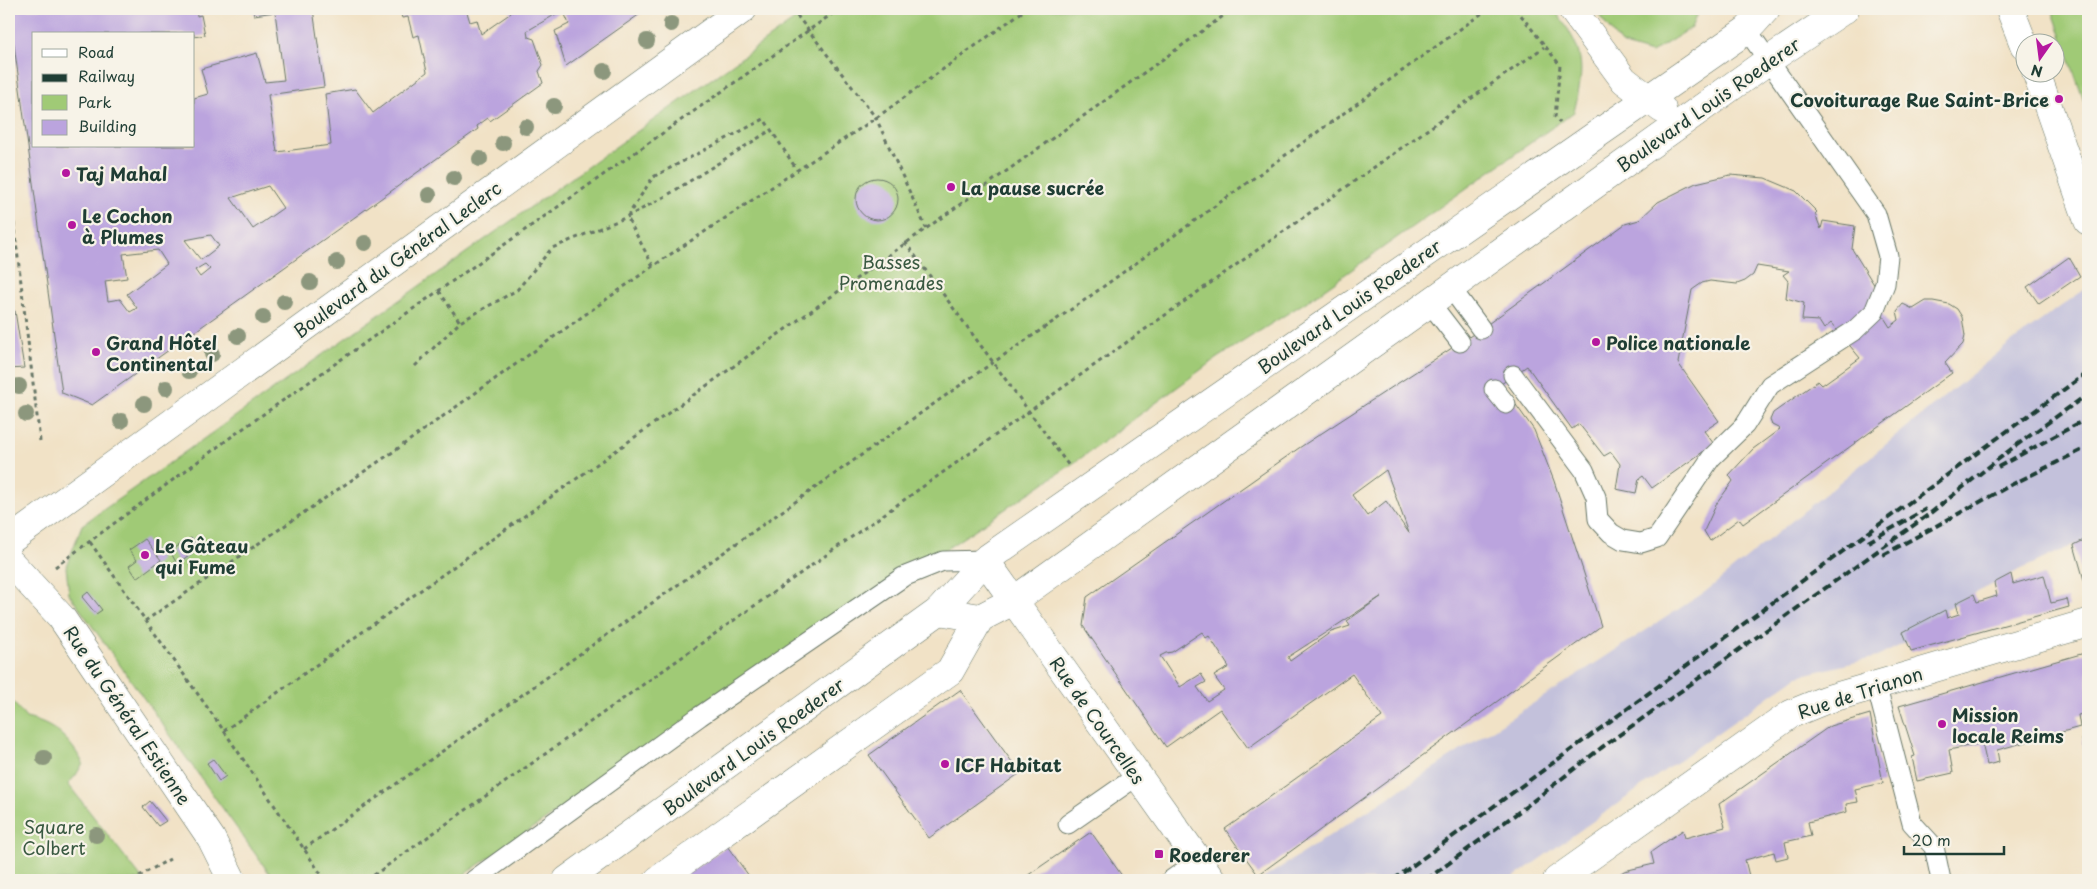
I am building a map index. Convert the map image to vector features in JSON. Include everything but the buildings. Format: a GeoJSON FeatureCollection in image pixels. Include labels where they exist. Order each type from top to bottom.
{"type":"FeatureCollection","features":[{"type":"Feature","properties":{"kind":"main road","name":"Boulevard du Général Leclerc"},"geometry":{"type":"LineString","coordinates":[[9,541],[743,9]]}},
{"type":"Feature","properties":{"kind":"main road"},"geometry":{"type":"LineString","coordinates":[[1572,9],[1624,80],[1649,98],[1678,125]]}},
{"type":"Feature","properties":{"kind":"main road","name":"Boulevard Louis Roederer"},"geometry":{"type":"LineString","coordinates":[[567,880],[939,611],[985,560],[1747,30],[1766,9]]}},
{"type":"Feature","properties":{"kind":"main road","name":"Boulevard Louis Roederer"},"geometry":{"type":"LineString","coordinates":[[980,618],[1014,601],[1769,60],[1845,9]]}},
{"type":"Feature","properties":{"kind":"main road"},"geometry":{"type":"LineString","coordinates":[[2010,9],[2019,32]]}},
{"type":"Feature","properties":{"kind":"main road"},"geometry":{"type":"LineString","coordinates":[[2039,82],[2088,221]]}},
{"type":"Feature","properties":{"kind":"main road","name":"Rue de Courcelles"},"geometry":{"type":"LineString","coordinates":[[985,560],[1205,871]]}},
{"type":"Feature","properties":{"kind":"main road","name":"Rue du Général Estienne"},"geometry":{"type":"LineString","coordinates":[[9,561],[61,617],[211,838],[232,880]]}},
{"type":"Feature","properties":{"kind":"main road"},"geometry":{"type":"LineString","coordinates":[[658,880],[950,671],[980,618],[939,611]]}},
{"type":"Feature","properties":{"kind":"main road","name":"Rue de Trianon"},"geometry":{"type":"LineString","coordinates":[[1557,880],[1791,714],[1825,700],[1876,684],[2088,623]]}},
{"type":"Feature","properties":{"kind":"lane"},"geometry":{"type":"LineString","coordinates":[[1513,375],[1584,470],[1596,497],[1598,518],[1611,533],[1623,540],[1641,543],[1657,538],[1711,458],[1745,425],[1770,385],[1855,330],[1874,312],[1885,284],[1888,256],[1876,214],[1747,30]]}},
{"type":"Feature","properties":{"kind":"lane"},"geometry":{"type":"LineString","coordinates":[[1440,295],[1481,329]]}},
{"type":"Feature","properties":{"kind":"lane"},"geometry":{"type":"LineString","coordinates":[[1440,295],[1460,342]]}},
{"type":"Feature","properties":{"kind":"lane"},"geometry":{"type":"LineString","coordinates":[[1494,389],[1506,404]]}},
{"type":"Feature","properties":{"kind":"lane"},"geometry":{"type":"LineString","coordinates":[[474,880],[700,716],[903,577],[943,561],[985,560]]}},
{"type":"Feature","properties":{"kind":"lane"},"geometry":{"type":"LineString","coordinates":[[1876,684],[1912,822],[1934,847],[1941,880]]}},
{"type":"Feature","properties":{"kind":"lane"},"geometry":{"type":"LineString","coordinates":[[1068,824],[1137,776]]}},
{"type":"Feature","properties":{"kind":"lane"},"geometry":{"type":"LineString","coordinates":[[1172,880],[1205,871]]}},
{"type":"Feature","properties":{"kind":"path"},"geometry":{"type":"LineString","coordinates":[[792,9],[876,118],[926,228]]}},
{"type":"Feature","properties":{"kind":"path"},"geometry":{"type":"LineString","coordinates":[[31,585],[231,437],[839,9]]}},
{"type":"Feature","properties":{"kind":"path"},"geometry":{"type":"LineString","coordinates":[[145,622],[400,447],[653,266],[876,118],[1026,9]]}},
{"type":"Feature","properties":{"kind":"path"},"geometry":{"type":"LineString","coordinates":[[224,730],[1233,9]]}},
{"type":"Feature","properties":{"kind":"path"},"geometry":{"type":"LineString","coordinates":[[304,849],[993,362],[1082,302],[1488,9]]}},
{"type":"Feature","properties":{"kind":"path"},"geometry":{"type":"LineString","coordinates":[[367,880],[1544,47],[1516,9]]}},
{"type":"Feature","properties":{"kind":"path"},"geometry":{"type":"LineString","coordinates":[[626,217],[653,177],[764,119],[797,170]]}},
{"type":"Feature","properties":{"kind":"path"},"geometry":{"type":"LineString","coordinates":[[415,366],[460,322],[517,290],[552,248],[626,217],[666,196],[771,130]]}},
{"type":"Feature","properties":{"kind":"path"},"geometry":{"type":"LineString","coordinates":[[9,183],[40,441]]}},
{"type":"Feature","properties":{"kind":"path"},"geometry":{"type":"LineString","coordinates":[[626,217],[653,266]]}},
{"type":"Feature","properties":{"kind":"path"},"geometry":{"type":"LineString","coordinates":[[905,242],[1086,490]]}},
{"type":"Feature","properties":{"kind":"path"},"geometry":{"type":"LineString","coordinates":[[438,291],[460,322]]}},
{"type":"Feature","properties":{"kind":"path"},"geometry":{"type":"LineString","coordinates":[[90,542],[145,622],[224,730],[325,880]]}},
{"type":"Feature","properties":{"kind":"path"},"geometry":{"type":"LineString","coordinates":[[132,880],[170,859]]}},
{"type":"Feature","properties":{"kind":"shaded area"},"geometry":{"type":"Polygon","coordinates":[[[2088,287],[2088,538],[2011,574],[1904,632],[1907,642],[1877,657],[1798,676],[1510,880],[1261,880],[1705,592],[2010,343],[2088,287]]]}},
{"type":"Feature","properties":{"kind":"green space","name":"Basses Promenades"},"geometry":{"type":"Polygon","coordinates":[[[810,9],[1554,9],[1577,47],[1581,69],[1580,81],[1574,112],[1309,300],[1217,358],[1081,458],[456,880],[274,880],[69,594],[66,567],[82,525],[810,9]]]}},
{"type":"Feature","properties":{"kind":"green space"},"geometry":{"type":"Polygon","coordinates":[[[1594,9],[1699,9],[1691,28],[1651,53],[1621,44],[1594,9]]]}},
{"type":"Feature","properties":{"kind":"green space"},"geometry":{"type":"Polygon","coordinates":[[[2052,9],[2088,9],[2088,113],[2064,44],[2064,32],[2060,32],[2052,9]]]}},
{"type":"Feature","properties":{"kind":"green space","name":"Square Colbert"},"geometry":{"type":"Polygon","coordinates":[[[9,697],[26,718],[53,728],[72,746],[83,763],[68,784],[143,880],[9,880],[9,697]]]}},
{"type":"Feature","properties":{"kind":"railway"},"geometry":{"type":"LineString","coordinates":[[1393,880],[2088,372]]}},
{"type":"Feature","properties":{"kind":"railway"},"geometry":{"type":"LineString","coordinates":[[1426,880],[1528,805],[1601,748],[1928,515],[2010,450],[2088,394]]}},
{"type":"Feature","properties":{"kind":"railway"},"geometry":{"type":"LineString","coordinates":[[1998,467],[2088,418]]}},
{"type":"Feature","properties":{"kind":"railway"},"geometry":{"type":"LineString","coordinates":[[1883,555],[2011,485],[2088,447]]}},
{"type":"Feature","properties":{"kind":"railway"},"geometry":{"type":"LineString","coordinates":[[1868,542],[1926,509]]}},
{"type":"Feature","properties":{"kind":"place","name":"Covoiturage Rue Saint-Brice"},"geometry":{"type":"Point","coordinates":[2059,99]}},
{"type":"Feature","properties":{"kind":"place","name":"Taj Mahal"},"geometry":{"type":"Point","coordinates":[66,173]}},
{"type":"Feature","properties":{"kind":"place","name":"La pause sucrée"},"geometry":{"type":"Point","coordinates":[951,187]}},
{"type":"Feature","properties":{"kind":"place","name":"Le Cochon à Plumes"},"geometry":{"type":"Point","coordinates":[72,225]}},
{"type":"Feature","properties":{"kind":"place","name":"Police nationale"},"geometry":{"type":"Point","coordinates":[1596,342]}},
{"type":"Feature","properties":{"kind":"place","name":"Grand Hôtel Continental"},"geometry":{"type":"Point","coordinates":[96,352]}},
{"type":"Feature","properties":{"kind":"place","name":"Le Gâteau qui Fume"},"geometry":{"type":"Point","coordinates":[145,555]}},
{"type":"Feature","properties":{"kind":"place","name":"Mission locale Reims"},"geometry":{"type":"Point","coordinates":[1942,724]}},
{"type":"Feature","properties":{"kind":"place","name":"ICF Habitat"},"geometry":{"type":"Point","coordinates":[945,764]}},
{"type":"Feature","properties":{"kind":"place","name":"Roederer"},"geometry":{"type":"Point","coordinates":[1159,854]}}]}
